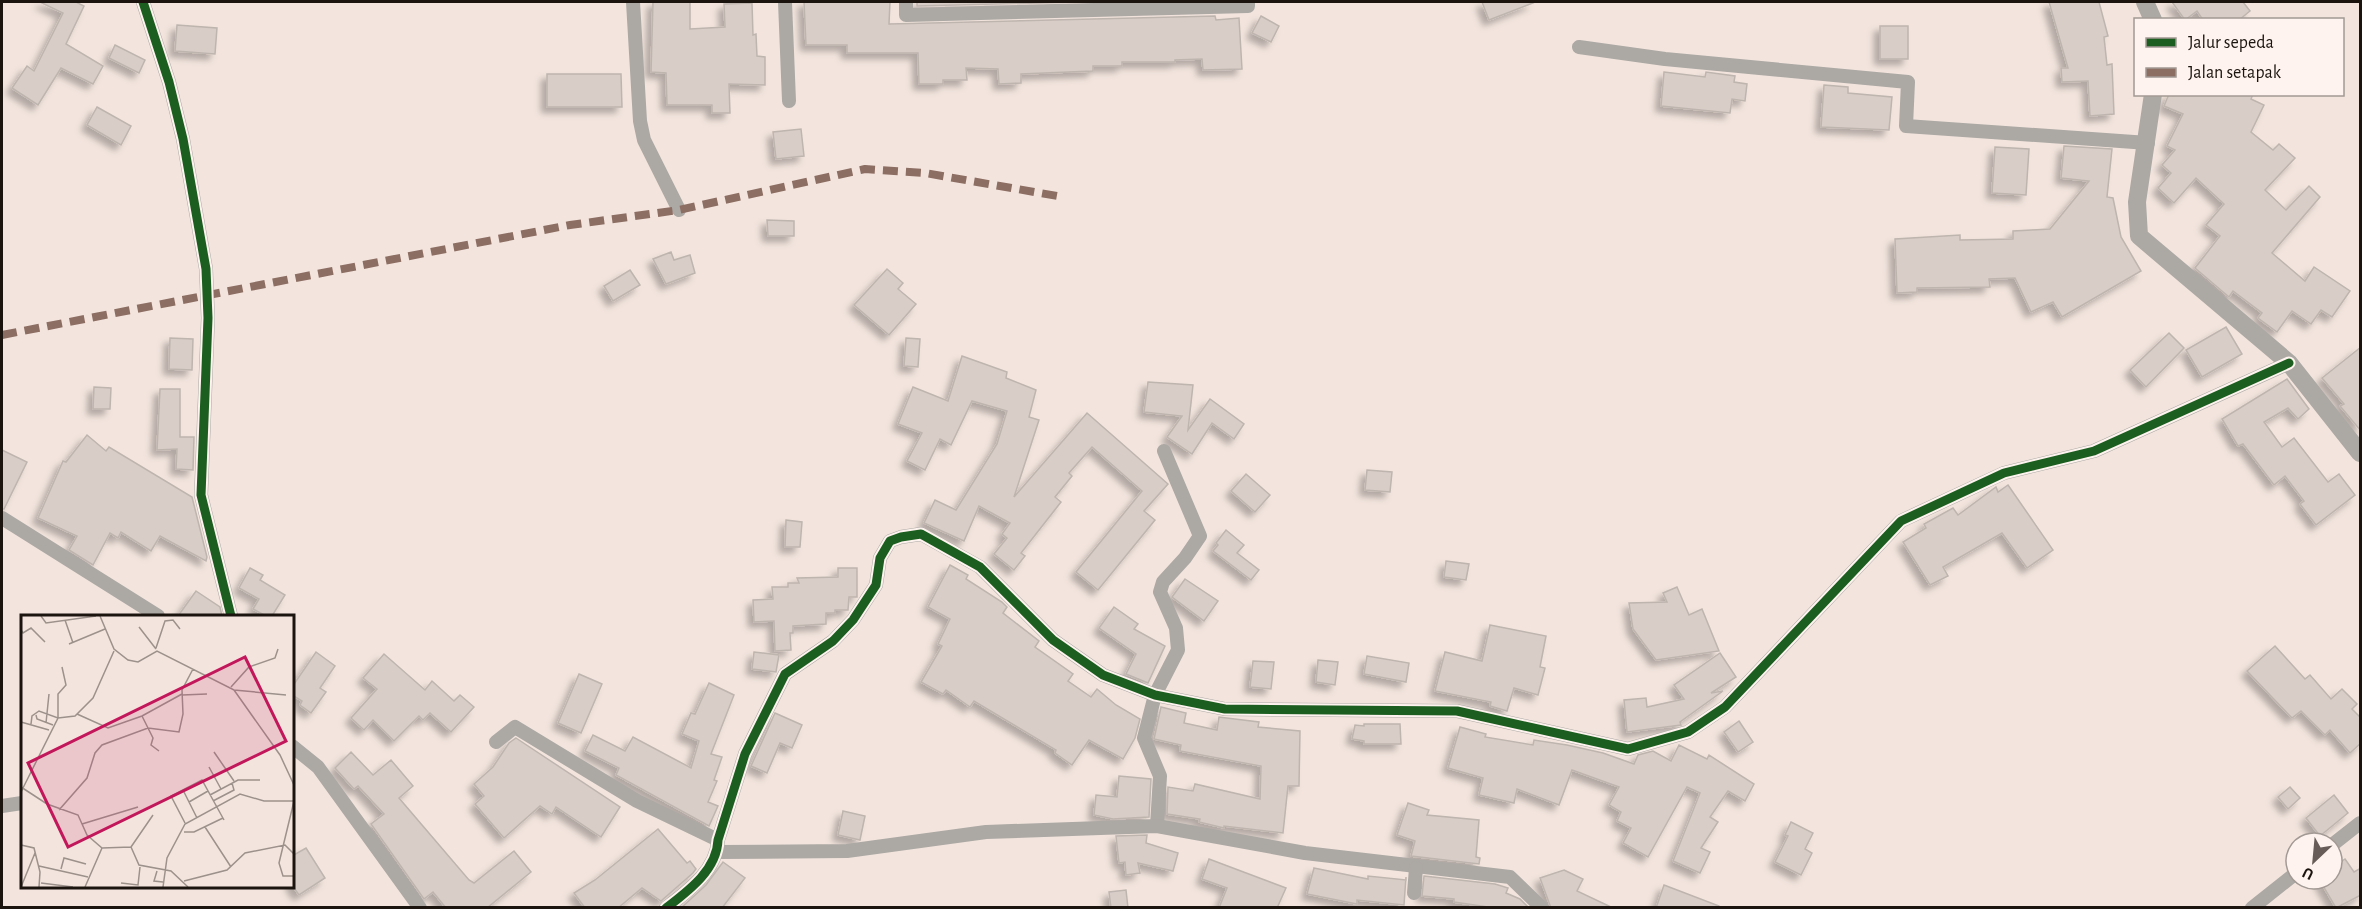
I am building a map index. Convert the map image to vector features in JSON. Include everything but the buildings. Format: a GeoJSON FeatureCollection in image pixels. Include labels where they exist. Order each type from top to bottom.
{"type":"FeatureCollection","features":[{"type":"Feature","properties":{"kind":"street"},"geometry":{"type":"LineString","coordinates":[[143,2],[169,82],[183,139],[206,269],[208,318],[201,495],[231,615]]}},
{"type":"Feature","properties":{"kind":"street"},"geometry":{"type":"LineString","coordinates":[[633,2],[640,121],[644,140],[679,210]]}},
{"type":"Feature","properties":{"kind":"street"},"geometry":{"type":"LineString","coordinates":[[785,2],[789,101]]}},
{"type":"Feature","properties":{"kind":"street"},"geometry":{"type":"LineString","coordinates":[[906,8],[1248,6],[1248,2]]}},
{"type":"Feature","properties":{"kind":"street"},"geometry":{"type":"LineString","coordinates":[[2145,2],[2152,18]]}},
{"type":"Feature","properties":{"kind":"street"},"geometry":{"type":"LineString","coordinates":[[1579,47],[1665,59],[1908,82],[1906,126],[2148,143]]}},
{"type":"Feature","properties":{"kind":"street"},"geometry":{"type":"LineString","coordinates":[[2153,96],[2148,143],[2136,202],[2139,236],[2289,363],[2361,453]]}},
{"type":"Feature","properties":{"kind":"street"},"geometry":{"type":"LineString","coordinates":[[666,908],[695,886],[718,846],[745,754],[785,674],[833,640],[853,620],[876,585],[880,558],[890,541],[921,534],[980,567],[1053,640],[1102,675],[1155,694],[1225,709],[1457,711],[1628,749],[1688,732],[1725,707],[1901,521],[2004,473],[2094,451],[2289,363]]}},
{"type":"Feature","properties":{"kind":"street"},"geometry":{"type":"LineString","coordinates":[[1157,826],[1160,776],[1144,738],[1155,694],[1178,650],[1176,628],[1160,592],[1163,582],[1185,558],[1200,536],[1164,451]]}},
{"type":"Feature","properties":{"kind":"street"},"geometry":{"type":"LineString","coordinates":[[2,518],[156,615]]}},
{"type":"Feature","properties":{"kind":"street"},"geometry":{"type":"LineString","coordinates":[[496,742],[515,727],[637,801],[718,846],[847,851],[986,832],[1157,826],[1305,853],[1416,868],[1510,877],[1542,908]]}},
{"type":"Feature","properties":{"kind":"street"},"geometry":{"type":"LineString","coordinates":[[294,748],[318,767],[420,908]]}},
{"type":"Feature","properties":{"kind":"street"},"geometry":{"type":"LineString","coordinates":[[2,806],[21,802]]}},
{"type":"Feature","properties":{"kind":"street"},"geometry":{"type":"LineString","coordinates":[[2344,836],[2361,823]]}},
{"type":"Feature","properties":{"kind":"street"},"geometry":{"type":"LineString","coordinates":[[1414,893],[1416,868]]}},
{"type":"Feature","properties":{"kind":"street"},"geometry":{"type":"LineString","coordinates":[[2252,908],[2284,883]]}},
{"type":"Feature","properties":{"kind":"marked path"},"geometry":{"type":"LineString","coordinates":[[2,335],[570,225],[679,210],[865,169],[925,173],[1063,197]]}},
{"type":"Feature","properties":{"kind":"cycle path"},"geometry":{"type":"LineString","coordinates":[[143,2],[169,82],[183,139],[206,269],[208,318],[201,495],[231,615]]}},
{"type":"Feature","properties":{"kind":"cycle path"},"geometry":{"type":"LineString","coordinates":[[666,908],[700,879],[713,861],[745,754],[785,674],[833,641],[853,620],[876,585],[880,558],[890,541],[901,537],[921,534],[980,567],[1053,640],[1103,675],[1155,695],[1225,709],[1457,711],[1628,749],[1688,732],[1725,707],[1901,521],[2004,473],[2094,451],[2289,363]]}}]}
